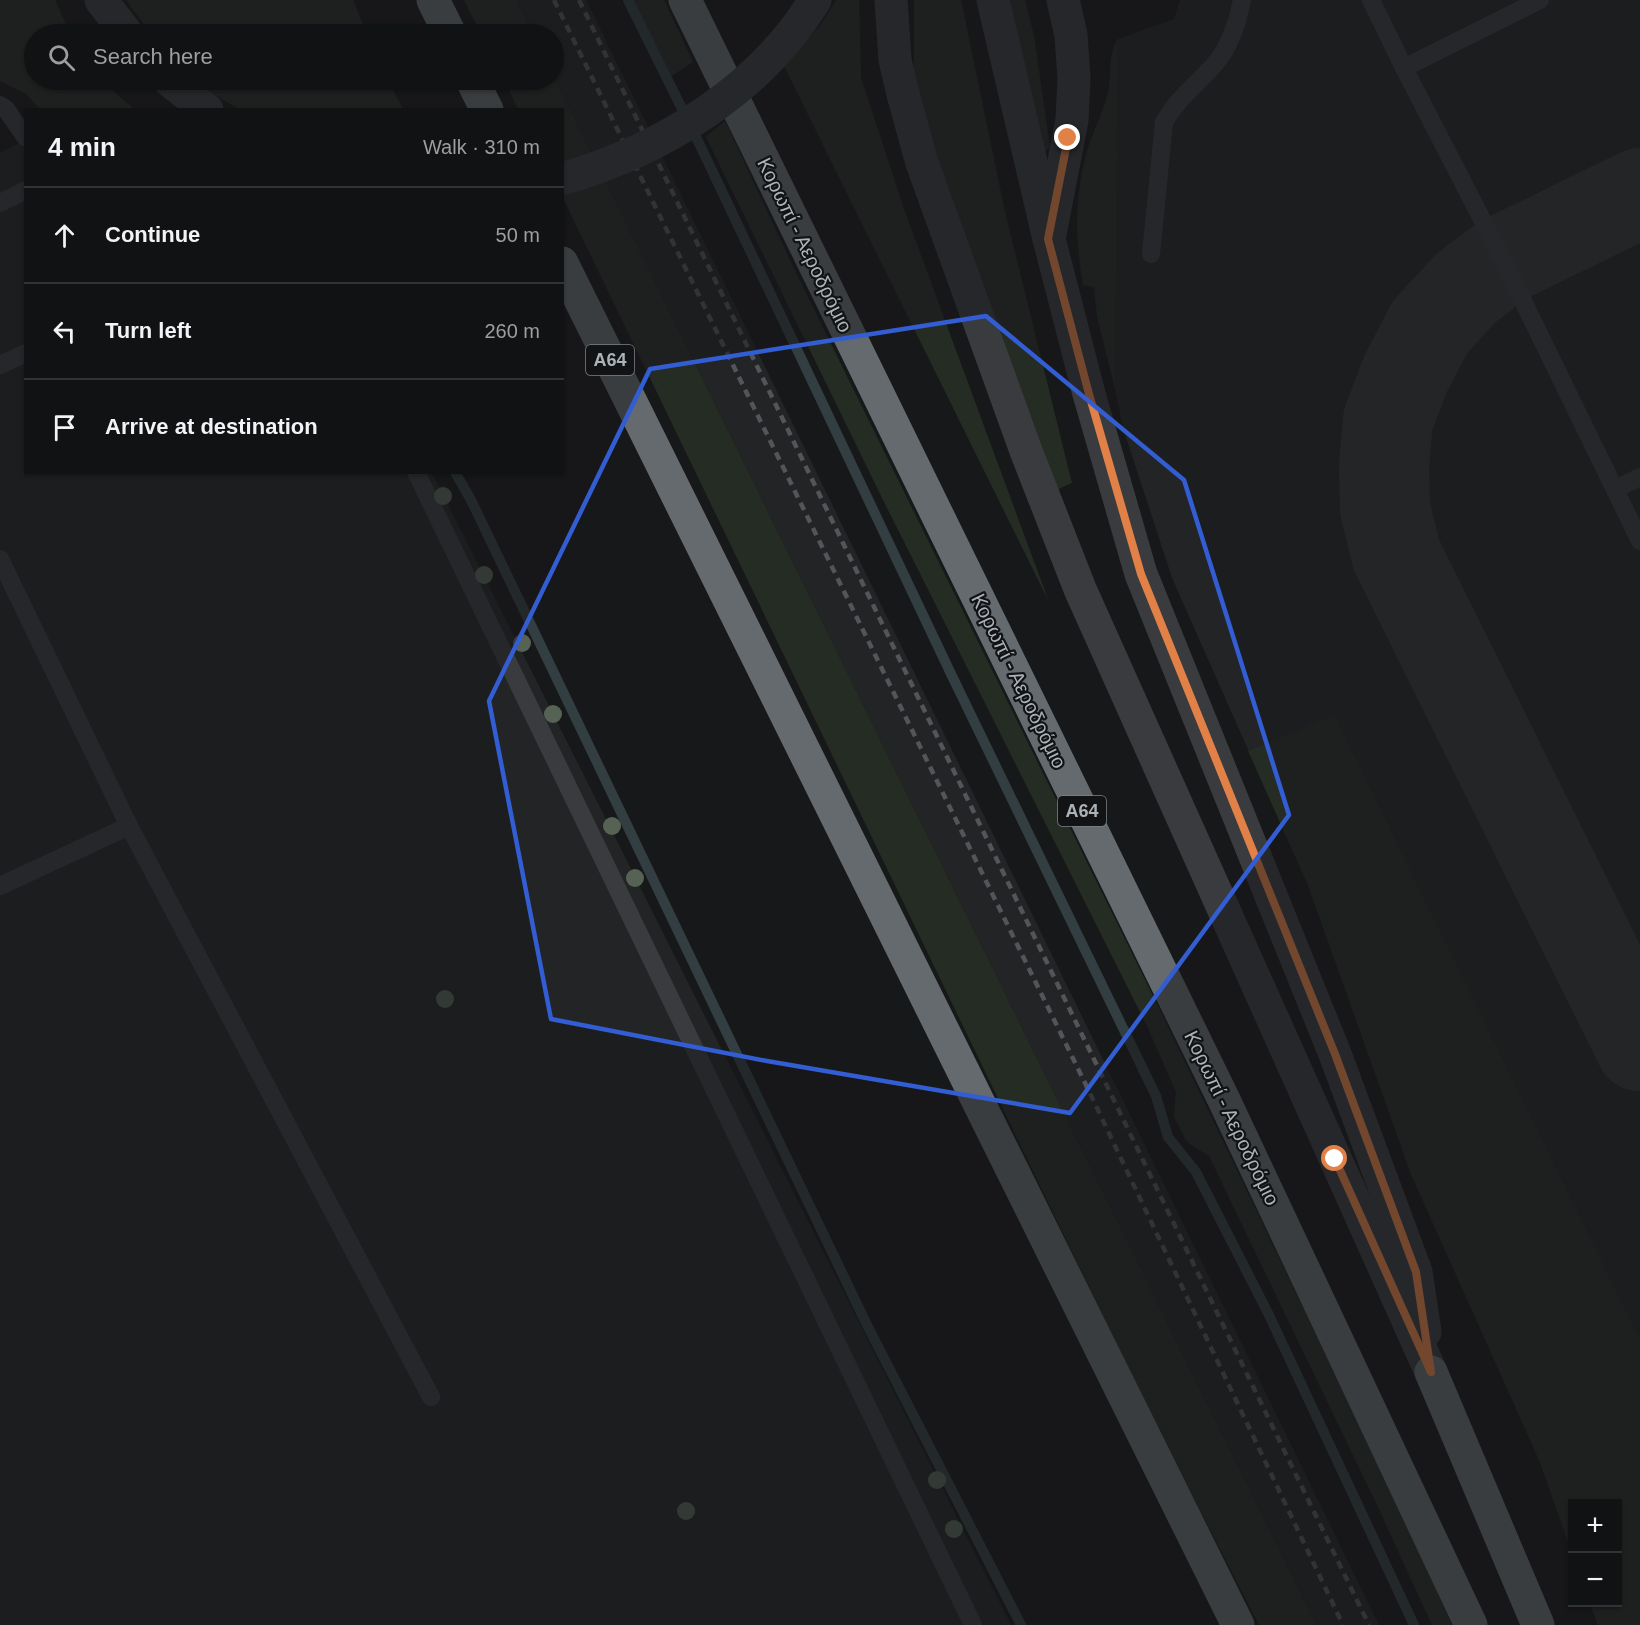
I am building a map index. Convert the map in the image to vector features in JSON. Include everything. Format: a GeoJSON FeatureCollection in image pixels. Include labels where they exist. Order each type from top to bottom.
{"type":"FeatureCollection","features":[{"type":"Feature","properties":{"kind":"highway"},"geometry":{"type":"LineString","coordinates":[[433,0],[445,24]]}},
{"type":"Feature","properties":{"kind":"highway","name":"Κορωπί - Αεροδρόμιο"},"geometry":{"type":"LineString","coordinates":[[685,0],[1223,1098],[1472,1625]]}},
{"type":"Feature","properties":{"kind":"highway"},"geometry":{"type":"LineString","coordinates":[[477,90],[486,108]]}},
{"type":"Feature","properties":{"kind":"highway","name":"Α64"},"geometry":{"type":"LineString","coordinates":[[564,267],[1238,1625]]}},
{"type":"Feature","properties":{"kind":"highway"},"geometry":{"type":"LineString","coordinates":[[1431,1372],[1538,1625]]}},
{"type":"Feature","properties":{"kind":"street"},"geometry":{"type":"LineString","coordinates":[[101,0],[119,24]]}},
{"type":"Feature","properties":{"kind":"street"},"geometry":{"type":"LineString","coordinates":[[564,178],[621,159],[674,133],[724,100],[768,59],[807,14],[815,0]]}},
{"type":"Feature","properties":{"kind":"street"},"geometry":{"type":"LineString","coordinates":[[891,0],[895,60],[922,163],[1026,451],[1080,589],[1431,1372]]}},
{"type":"Feature","properties":{"kind":"street"},"geometry":{"type":"LineString","coordinates":[[993,0],[1048,239],[1089,394],[1141,574],[1335,1054],[1416,1272],[1431,1372]]}},
{"type":"Feature","properties":{"kind":"street"},"geometry":{"type":"LineString","coordinates":[[1048,239],[1072,120],[1074,79],[1071,35],[1063,0]]}},
{"type":"Feature","properties":{"kind":"street"},"geometry":{"type":"LineString","coordinates":[[182,90],[205,108]]}},
{"type":"Feature","properties":{"kind":"lane"},"geometry":{"type":"LineString","coordinates":[[1151,255],[1164,122],[1172,108],[1215,64],[1230,37],[1242,0]]}},
{"type":"Feature","properties":{"kind":"lane"},"geometry":{"type":"LineString","coordinates":[[1371,0],[1503,260],[1640,541]]}},
{"type":"Feature","properties":{"kind":"lane"},"geometry":{"type":"LineString","coordinates":[[1404,68],[1540,0]]}},
{"type":"Feature","properties":{"kind":"lane"},"geometry":{"type":"LineString","coordinates":[[0,105],[6,109],[14,131]]}},
{"type":"Feature","properties":{"kind":"lane"},"geometry":{"type":"LineString","coordinates":[[0,203],[24,191]]}},
{"type":"Feature","properties":{"kind":"lane"},"geometry":{"type":"LineString","coordinates":[[0,366],[24,354]]}},
{"type":"Feature","properties":{"kind":"lane"},"geometry":{"type":"LineString","coordinates":[[417,474],[973,1625]]}},
{"type":"Feature","properties":{"kind":"lane"},"geometry":{"type":"LineString","coordinates":[[1615,489],[1640,477]]}},
{"type":"Feature","properties":{"kind":"lane"},"geometry":{"type":"LineString","coordinates":[[0,559],[129,826],[431,1396]]}},
{"type":"Feature","properties":{"kind":"lane"},"geometry":{"type":"LineString","coordinates":[[0,886],[129,826]]}},
{"type":"Feature","properties":{"kind":"highlighted area"},"geometry":{"type":"Polygon","coordinates":[[[986,316],[1184,480],[1289,815],[1070,1113],[767,1061],[551,1019],[489,701],[650,369],[986,316]]]}},
{"type":"Feature","properties":{"kind":"shaded area"},"geometry":{"type":"Polygon","coordinates":[[[0,0],[55,0],[66,24],[24,24],[24,90],[113,90],[133,108],[39,108],[26,94],[0,81],[0,0]]]}},
{"type":"Feature","properties":{"kind":"shaded area"},"geometry":{"type":"Polygon","coordinates":[[[126,0],[353,0],[363,24],[144,24],[126,0]]]}},
{"type":"Feature","properties":{"kind":"shaded area"},"geometry":{"type":"Polygon","coordinates":[[[464,0],[516,0],[528,24],[476,24],[464,0]]]}},
{"type":"Feature","properties":{"kind":"shaded area"},"geometry":{"type":"Polygon","coordinates":[[[516,0],[586,0],[1379,1625],[1316,1625],[560,90],[564,90],[564,24],[528,24],[516,0]]]}},
{"type":"Feature","properties":{"kind":"shaded area"},"geometry":{"type":"Polygon","coordinates":[[[631,0],[664,0],[693,62],[667,79],[631,0]]]}},
{"type":"Feature","properties":{"kind":"shaded area"},"geometry":{"type":"Polygon","coordinates":[[[836,0],[859,0],[861,78],[905,212],[1049,602],[784,66],[821,24],[836,0]]]}},
{"type":"Feature","properties":{"kind":"shaded area"},"geometry":{"type":"Polygon","coordinates":[[[914,0],[961,0],[1005,212],[1072,483],[1052,492],[990,318],[914,87],[914,0]]]}},
{"type":"Feature","properties":{"kind":"shaded area"},"geometry":{"type":"Polygon","coordinates":[[[1008,0],[1025,0],[1034,36],[1050,147],[1044,152],[1008,0]]]}},
{"type":"Feature","properties":{"kind":"shaded area"},"geometry":{"type":"Polygon","coordinates":[[[1180,0],[1640,0],[1640,1625],[1598,1625],[1591,1607],[1622,1607],[1622,1499],[1568,1499],[1568,1542],[1540,1462],[1411,1174],[1308,885],[1172,578],[1123,428],[1115,389],[1118,39],[1174,19],[1180,0]]]}},
{"type":"Feature","properties":{"kind":"shaded area"},"geometry":{"type":"Polygon","coordinates":[[[1118,39],[1115,389],[1097,316],[1094,287],[1083,285],[1078,250],[1077,216],[1083,166],[1107,96],[1112,53],[1118,39]]]}},
{"type":"Feature","properties":{"kind":"shaded area"},"geometry":{"type":"Polygon","coordinates":[[[209,90],[393,90],[402,108],[237,108],[209,90]]]}},
{"type":"Feature","properties":{"kind":"shaded area"},"geometry":{"type":"Polygon","coordinates":[[[509,90],[560,90],[1316,1625],[1259,1625],[1148,1409],[564,200],[564,108],[518,108],[509,90]]]}},
{"type":"Feature","properties":{"kind":"shaded area"},"geometry":{"type":"Polygon","coordinates":[[[725,121],[797,275],[1159,1008],[1402,1514],[1452,1625],[1432,1625],[1378,1507],[1209,1156],[1187,1142],[1174,1117],[1176,1092],[1147,1026],[882,498],[706,137],[725,121]]]}},
{"type":"Feature","properties":{"kind":"shaded area"},"geometry":{"type":"Polygon","coordinates":[[[24,141],[24,474],[433,474],[1011,1625],[0,1625],[0,153],[24,141]]]}},
{"type":"Feature","properties":{"kind":"shaded area"},"geometry":{"type":"Polygon","coordinates":[[[1334,715],[1640,1340],[1640,1625],[1598,1625],[1591,1607],[1622,1607],[1622,1499],[1568,1499],[1568,1542],[1540,1462],[1411,1174],[1308,885],[1248,751],[1334,715]]]}},
{"type":"Feature","properties":{"kind":"waterway"},"geometry":{"type":"LineString","coordinates":[[628,0],[698,141],[952,676],[1156,1096],[1168,1137],[1196,1172],[1269,1315],[1414,1625]]}},
{"type":"Feature","properties":{"kind":"waterway"},"geometry":{"type":"LineString","coordinates":[[456,474],[471,500],[867,1325],[1021,1625]]}},
{"type":"Feature","properties":{"kind":"taxiway"},"geometry":{"type":"LineString","coordinates":[[1640,193],[1503,260],[1466,288],[1430,327],[1406,373],[1388,420],[1384,466],[1385,508],[1396,554],[1640,1046]]}},
{"type":"Feature","properties":{"kind":"railway"},"geometry":{"type":"LineString","coordinates":[[554,0],[1087,1087],[1343,1625]]}},
{"type":"Feature","properties":{"kind":"railway"},"geometry":{"type":"LineString","coordinates":[[579,0],[1369,1625]]}},
{"type":"Feature","properties":{"kind":"route"},"geometry":{"type":"LineString","coordinates":[[1068,138],[1048,239],[1089,394],[1141,574],[1335,1054],[1416,1272],[1431,1372],[1335,1159]]}}]}
